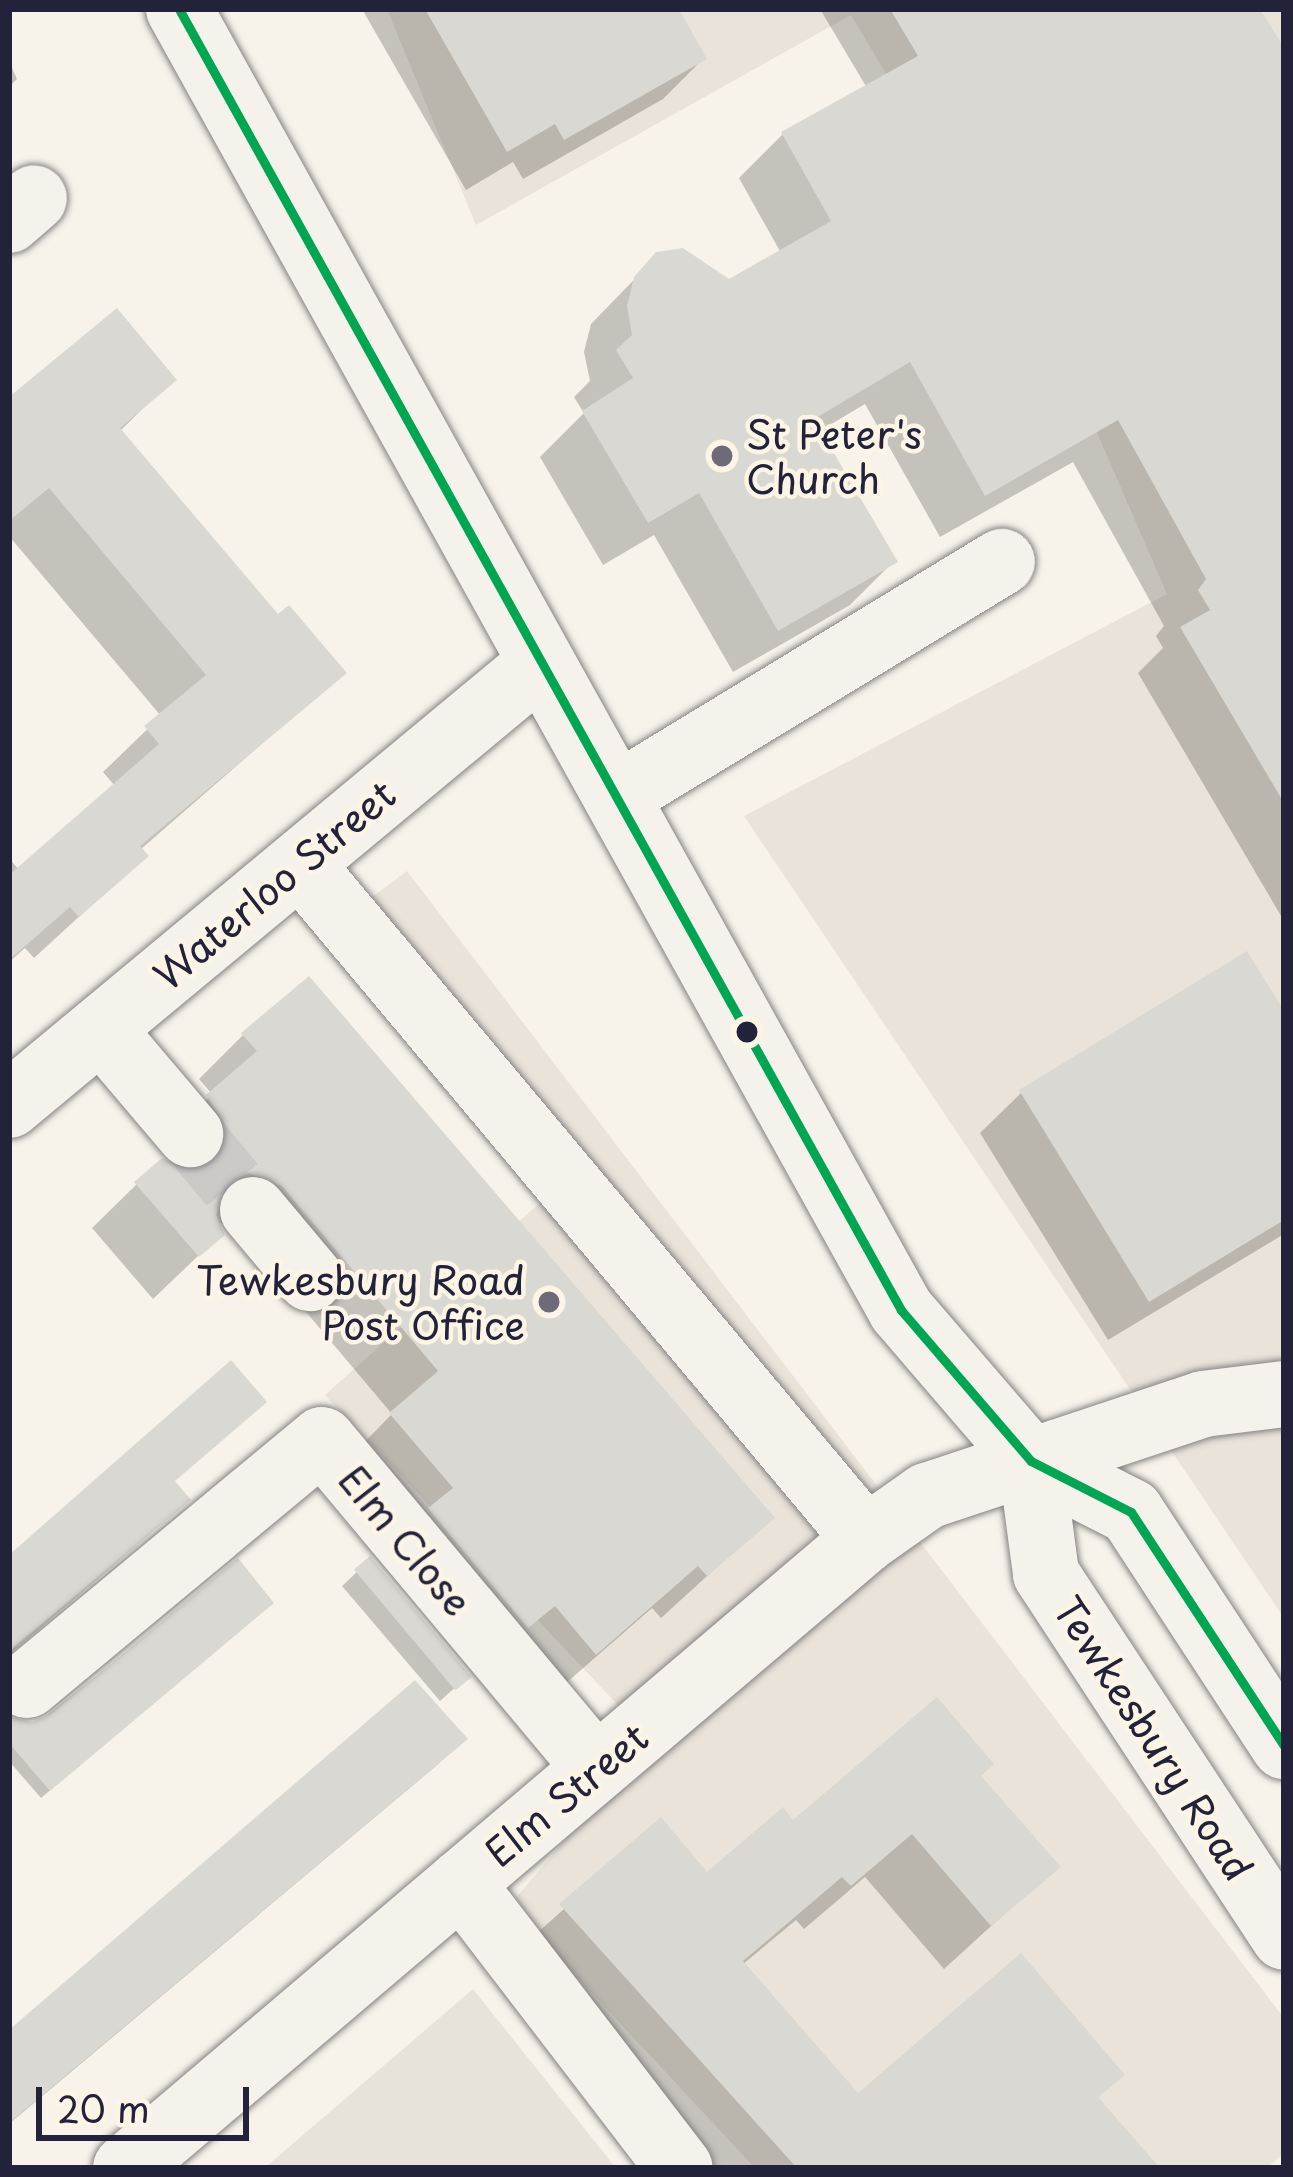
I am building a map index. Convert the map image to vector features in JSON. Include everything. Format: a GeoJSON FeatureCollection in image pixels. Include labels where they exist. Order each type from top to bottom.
{"type":"FeatureCollection","features":[{"type":"Feature","properties":{"kind":"main road"},"geometry":{"type":"LineString","coordinates":[[179,9],[540,664],[620,794],[902,1310],[1031,1461],[1131,1512],[1284,1746]]}},
{"type":"Feature","properties":{"kind":"main road"},"geometry":{"type":"LineString","coordinates":[[620,794],[1002,562]]}},
{"type":"Feature","properties":{"kind":"main road","name":"Waterloo Street"},"geometry":{"type":"LineString","coordinates":[[9,1105],[540,664]]}},
{"type":"Feature","properties":{"kind":"main road"},"geometry":{"type":"LineString","coordinates":[[300,864],[866,1539]]}},
{"type":"Feature","properties":{"kind":"main road"},"geometry":{"type":"LineString","coordinates":[[101,1028],[190,1134]]}},
{"type":"Feature","properties":{"kind":"main road"},"geometry":{"type":"LineString","coordinates":[[253,1210],[310,1279]]}},
{"type":"Feature","properties":{"kind":"main road","name":"Elm Street"},"geometry":{"type":"LineString","coordinates":[[126,2168],[866,1539],[927,1496],[1203,1404],[1284,1394]]}},
{"type":"Feature","properties":{"kind":"main road","name":"Elm Close"},"geometry":{"type":"LineString","coordinates":[[27,1685],[322,1440],[596,1768]]}},
{"type":"Feature","properties":{"kind":"main road","name":"Tewkesbury Road"},"geometry":{"type":"LineString","coordinates":[[1031,1461],[1046,1574],[1284,1937]]}},
{"type":"Feature","properties":{"kind":"main road"},"geometry":{"type":"LineString","coordinates":[[460,1883],[680,2168]]}},
{"type":"Feature","properties":{"kind":"shaded area"},"geometry":{"type":"Polygon","coordinates":[[[387,9],[1284,9],[1284,1618],[744,816],[1167,594],[1089,414],[851,15],[476,225],[387,9]]]}},
{"type":"Feature","properties":{"kind":"shaded area"},"geometry":{"type":"Polygon","coordinates":[[[407,871],[1284,2018],[1284,2153],[1267,2168],[755,2168],[510,1905],[650,1739],[325,1395],[553,1191],[333,926],[407,871]]]}},
{"type":"Feature","properties":{"kind":"shaded area"},"geometry":{"type":"Polygon","coordinates":[[[473,1989],[616,2168],[270,2168],[268,2165],[473,1989]]]}},
{"type":"Feature","properties":{"kind":"building"},"geometry":{"type":"Polygon","coordinates":[[[425,9],[679,9],[707,59],[564,140],[555,124],[507,152],[425,9]]]}},
{"type":"Feature","properties":{"kind":"building"},"geometry":{"type":"Polygon","coordinates":[[[890,9],[1260,9],[1284,48],[1284,803],[1180,627],[1210,610],[1198,590],[1206,579],[1118,420],[985,496],[910,362],[814,419],[898,562],[778,631],[699,493],[648,523],[582,411],[633,378],[616,350],[632,335],[627,306],[634,277],[656,252],[683,248],[729,279],[831,221],[781,132],[918,56],[890,9]]]}},
{"type":"Feature","properties":{"kind":"building"},"geometry":{"type":"Polygon","coordinates":[[[117,308],[177,380],[120,428],[278,614],[289,605],[347,673],[140,846],[149,856],[79,917],[70,907],[9,960],[9,875],[159,744],[144,726],[206,675],[49,488],[9,521],[9,397],[117,308]]]}},
{"type":"Feature","properties":{"kind":"building"},"geometry":{"type":"Polygon","coordinates":[[[1247,951],[1284,1011],[1284,1220],[1149,1302],[1019,1090],[1247,951]]]}},
{"type":"Feature","properties":{"kind":"building"},"geometry":{"type":"Polygon","coordinates":[[[309,976],[775,1518],[707,1576],[698,1566],[596,1655],[555,1606],[528,1628],[428,1508],[453,1488],[389,1413],[438,1371],[282,1186],[248,1173],[228,1182],[216,1215],[225,1235],[199,1257],[134,1182],[162,1158],[196,1171],[215,1162],[227,1128],[206,1095],[257,1051],[241,1033],[309,976]]]}},
{"type":"Feature","properties":{"kind":"building"},"geometry":{"type":"Polygon","coordinates":[[[231,1360],[267,1402],[175,1481],[191,1500],[9,1651],[9,1555],[231,1360]]]}},
{"type":"Feature","properties":{"kind":"building"},"geometry":{"type":"Polygon","coordinates":[[[370,1556],[472,1677],[455,1691],[354,1569],[370,1556]]]}},
{"type":"Feature","properties":{"kind":"building"},"geometry":{"type":"Polygon","coordinates":[[[238,1558],[274,1603],[50,1791],[9,1743],[9,1717],[32,1722],[51,1714],[238,1558]]]}},
{"type":"Feature","properties":{"kind":"building"},"geometry":{"type":"Polygon","coordinates":[[[415,1680],[468,1739],[9,2123],[9,2030],[415,1680]]]}},
{"type":"Feature","properties":{"kind":"building"},"geometry":{"type":"Polygon","coordinates":[[[937,1697],[994,1764],[981,1776],[1061,1867],[991,1926],[912,1834],[851,1886],[842,1877],[743,1961],[858,2093],[1021,1953],[1125,2075],[1098,2097],[1160,2168],[797,2168],[559,1904],[661,1817],[707,1872],[783,1807],[793,1820],[937,1697]]]}},
{"type":"Feature","properties":{"kind":"tunnel"},"geometry":{"type":"LineString","coordinates":[[190,1134],[253,1210]]}},
{"type":"Feature","properties":{"kind":"transit line"},"geometry":{"type":"LineString","coordinates":[[179,9],[901,1310],[1031,1461],[1131,1512],[1284,1746]]}},
{"type":"Feature","properties":{"kind":"place","name":"St Peter's Church"},"geometry":{"type":"Point","coordinates":[722,456]}},
{"type":"Feature","properties":{"kind":"place","name":"Tewkesbury Road Post Office"},"geometry":{"type":"Point","coordinates":[549,1302]}}]}
